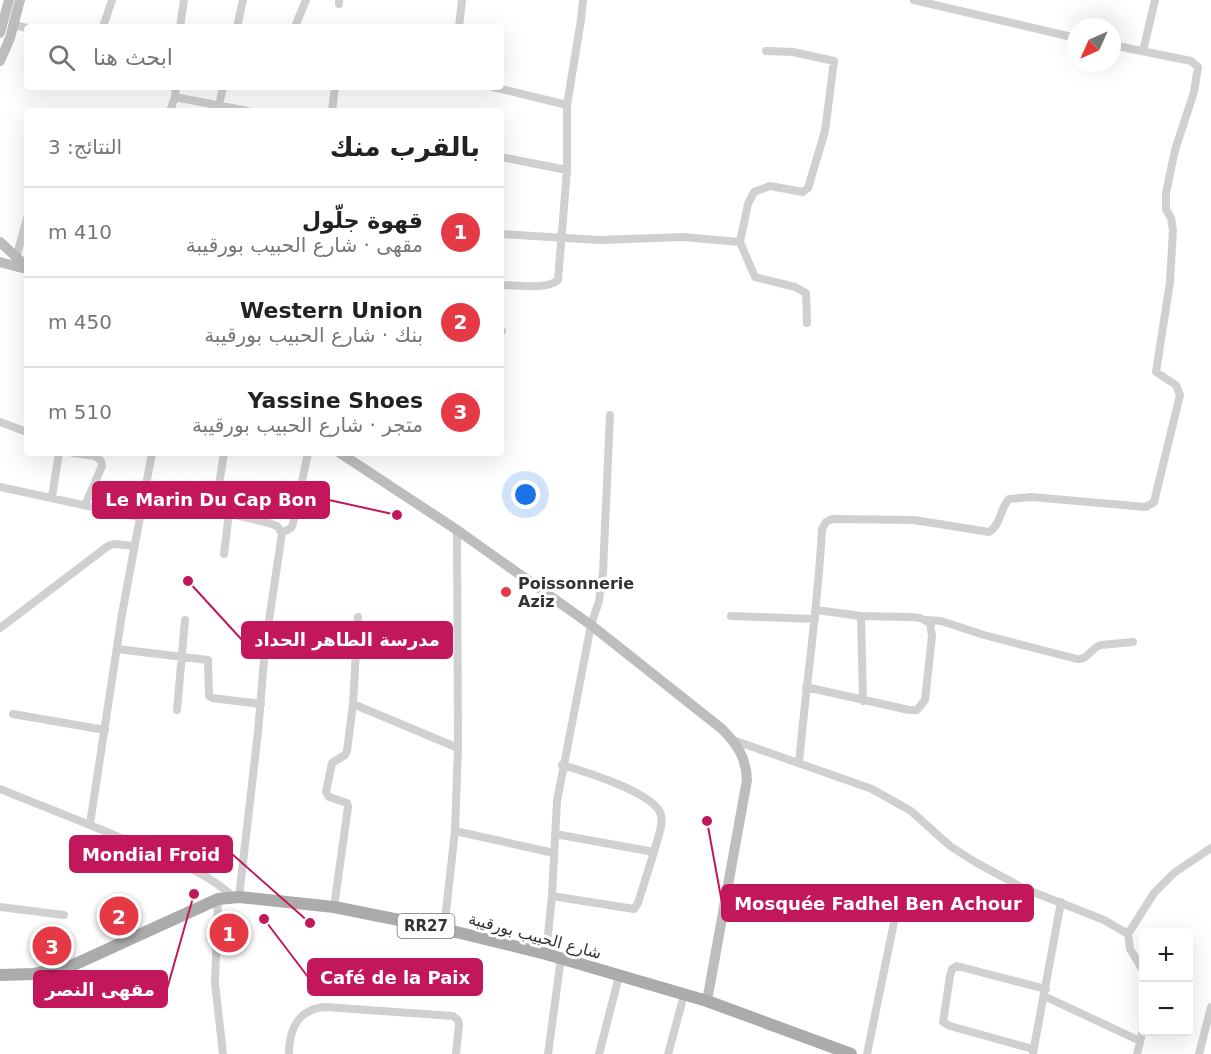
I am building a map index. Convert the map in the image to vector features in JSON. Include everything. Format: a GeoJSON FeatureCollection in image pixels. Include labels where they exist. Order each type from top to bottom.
{"type":"FeatureCollection","features":[{"type":"Feature","properties":{"kind":"main road","name":"شارع الحبيب بورقيبة"},"geometry":{"type":"LineString","coordinates":[[0,975],[34,974],[69,967],[218,900],[236,897],[334,907],[444,929],[546,954],[708,1001],[829,1049],[851,1054]]}},
{"type":"Feature","properties":{"kind":"street"},"geometry":{"type":"LineString","coordinates":[[0,33],[9,0]]}},
{"type":"Feature","properties":{"kind":"street"},"geometry":{"type":"LineString","coordinates":[[0,61],[14,25],[20,0]]}},
{"type":"Feature","properties":{"kind":"street"},"geometry":{"type":"LineString","coordinates":[[104,24],[112,0]]}},
{"type":"Feature","properties":{"kind":"street"},"geometry":{"type":"LineString","coordinates":[[180,24],[184,0]]}},
{"type":"Feature","properties":{"kind":"street"},"geometry":{"type":"LineString","coordinates":[[238,24],[243,0]]}},
{"type":"Feature","properties":{"kind":"street"},"geometry":{"type":"LineString","coordinates":[[296,24],[306,0]]}},
{"type":"Feature","properties":{"kind":"street"},"geometry":{"type":"LineString","coordinates":[[459,24],[462,0]]}},
{"type":"Feature","properties":{"kind":"street"},"geometry":{"type":"LineString","coordinates":[[504,285],[556,283],[560,271],[567,170],[567,105],[583,0]]}},
{"type":"Feature","properties":{"kind":"street"},"geometry":{"type":"LineString","coordinates":[[914,0],[1067,36]]}},
{"type":"Feature","properties":{"kind":"street"},"geometry":{"type":"LineString","coordinates":[[1143,51],[1155,0]]}},
{"type":"Feature","properties":{"kind":"street"},"geometry":{"type":"LineString","coordinates":[[14,25],[24,27]]}},
{"type":"Feature","properties":{"kind":"street"},"geometry":{"type":"LineString","coordinates":[[799,763],[816,610],[822,529],[829,520],[914,520],[989,532],[994,529],[1004,504],[1009,498],[1031,497],[1146,507],[1154,502],[1180,393],[1176,385],[1156,372],[1170,282],[1173,230],[1166,201],[1175,150],[1194,92],[1198,66],[1191,61],[1121,47]]}},
{"type":"Feature","properties":{"kind":"street"},"geometry":{"type":"LineString","coordinates":[[766,51],[793,52],[834,61],[825,130],[808,188],[803,192],[770,186],[754,192],[748,204],[740,242],[755,277],[806,293],[807,323]]}},
{"type":"Feature","properties":{"kind":"street"},"geometry":{"type":"LineString","coordinates":[[171,108],[176,90]]}},
{"type":"Feature","properties":{"kind":"street"},"geometry":{"type":"LineString","coordinates":[[175,97],[218,108],[222,90]]}},
{"type":"Feature","properties":{"kind":"street"},"geometry":{"type":"LineString","coordinates":[[332,108],[335,90]]}},
{"type":"Feature","properties":{"kind":"street"},"geometry":{"type":"LineString","coordinates":[[504,90],[567,105]]}},
{"type":"Feature","properties":{"kind":"street"},"geometry":{"type":"LineString","coordinates":[[504,158],[567,170]]}},
{"type":"Feature","properties":{"kind":"street"},"geometry":{"type":"LineString","coordinates":[[16,258],[24,229]]}},
{"type":"Feature","properties":{"kind":"street"},"geometry":{"type":"LineString","coordinates":[[504,234],[600,240],[683,237],[740,242]]}},
{"type":"Feature","properties":{"kind":"street"},"geometry":{"type":"LineString","coordinates":[[0,242],[24,265]]}},
{"type":"Feature","properties":{"kind":"street"},"geometry":{"type":"LineString","coordinates":[[0,262],[24,267]]}},
{"type":"Feature","properties":{"kind":"street"},"geometry":{"type":"LineString","coordinates":[[546,954],[552,897],[557,801],[562,765],[591,625],[599,601],[604,559],[610,415]]}},
{"type":"Feature","properties":{"kind":"street"},"geometry":{"type":"LineString","coordinates":[[0,422],[24,431]]}},
{"type":"Feature","properties":{"kind":"street"},"geometry":{"type":"LineString","coordinates":[[52,497],[59,456]]}},
{"type":"Feature","properties":{"kind":"street"},"geometry":{"type":"LineString","coordinates":[[85,505],[102,466],[101,461],[95,456]]}},
{"type":"Feature","properties":{"kind":"street"},"geometry":{"type":"LineString","coordinates":[[90,824],[134,546],[151,456]]}},
{"type":"Feature","properties":{"kind":"street"},"geometry":{"type":"LineString","coordinates":[[215,510],[224,456]]}},
{"type":"Feature","properties":{"kind":"street"},"geometry":{"type":"LineString","coordinates":[[282,533],[291,528],[293,524],[307,456]]}},
{"type":"Feature","properties":{"kind":"street"},"geometry":{"type":"LineString","coordinates":[[345,456],[457,530],[591,625],[722,729],[741,751],[747,780],[708,1001]]}},
{"type":"Feature","properties":{"kind":"street"},"geometry":{"type":"LineString","coordinates":[[0,487],[139,517]]}},
{"type":"Feature","properties":{"kind":"street"},"geometry":{"type":"LineString","coordinates":[[143,497],[229,513],[275,525],[282,533],[236,897]]}},
{"type":"Feature","properties":{"kind":"street"},"geometry":{"type":"LineString","coordinates":[[224,554],[229,513]]}},
{"type":"Feature","properties":{"kind":"street"},"geometry":{"type":"LineString","coordinates":[[444,929],[455,831],[458,748],[457,530]]}},
{"type":"Feature","properties":{"kind":"street"},"geometry":{"type":"LineString","coordinates":[[0,628],[108,546],[114,543],[134,546]]}},
{"type":"Feature","properties":{"kind":"street"},"geometry":{"type":"LineString","coordinates":[[816,610],[861,616],[912,617],[941,621],[984,635],[1077,659],[1085,658],[1097,646],[1133,642]]}},
{"type":"Feature","properties":{"kind":"street"},"geometry":{"type":"LineString","coordinates":[[731,616],[815,619]]}},
{"type":"Feature","properties":{"kind":"street"},"geometry":{"type":"LineString","coordinates":[[861,616],[863,701]]}},
{"type":"Feature","properties":{"kind":"street"},"geometry":{"type":"LineString","coordinates":[[334,907],[348,807],[347,803],[329,797],[326,792],[332,764],[347,751],[353,704],[358,617]]}},
{"type":"Feature","properties":{"kind":"street"},"geometry":{"type":"LineString","coordinates":[[177,710],[185,620]]}},
{"type":"Feature","properties":{"kind":"street"},"geometry":{"type":"LineString","coordinates":[[806,687],[863,701],[917,710],[924,704],[932,636],[932,627],[926,620]]}},
{"type":"Feature","properties":{"kind":"street"},"geometry":{"type":"LineString","coordinates":[[117,649],[208,660],[209,696],[261,704]]}},
{"type":"Feature","properties":{"kind":"street"},"geometry":{"type":"LineString","coordinates":[[353,704],[458,748]]}},
{"type":"Feature","properties":{"kind":"street"},"geometry":{"type":"LineString","coordinates":[[13,714],[105,730]]}},
{"type":"Feature","properties":{"kind":"street"},"geometry":{"type":"LineString","coordinates":[[733,740],[890,798],[911,811],[959,853],[1013,884],[1104,920],[1128,934]]}},
{"type":"Feature","properties":{"kind":"street"},"geometry":{"type":"LineString","coordinates":[[552,897],[634,909],[638,903],[662,820],[655,805],[611,782],[562,765]]}},
{"type":"Feature","properties":{"kind":"street"},"geometry":{"type":"LineString","coordinates":[[0,789],[90,824],[202,874],[236,897]]}},
{"type":"Feature","properties":{"kind":"street"},"geometry":{"type":"LineString","coordinates":[[455,831],[554,853]]}},
{"type":"Feature","properties":{"kind":"street"},"geometry":{"type":"LineString","coordinates":[[555,834],[654,852]]}},
{"type":"Feature","properties":{"kind":"street"},"geometry":{"type":"LineString","coordinates":[[1139,965],[1130,949],[1128,934],[1154,893],[1174,873],[1211,848]]}},
{"type":"Feature","properties":{"kind":"street"},"geometry":{"type":"LineString","coordinates":[[867,1054],[899,898]]}},
{"type":"Feature","properties":{"kind":"street"},"geometry":{"type":"LineString","coordinates":[[218,900],[215,983],[223,1054]]}},
{"type":"Feature","properties":{"kind":"street"},"geometry":{"type":"LineString","coordinates":[[1061,902],[1045,992],[1033,1052],[944,1023],[942,1017],[950,976],[952,969],[957,966],[1045,992],[1140,1041]]}},
{"type":"Feature","properties":{"kind":"street"},"geometry":{"type":"LineString","coordinates":[[0,907],[64,915]]}},
{"type":"Feature","properties":{"kind":"street"},"geometry":{"type":"LineString","coordinates":[[548,1054],[561,958]]}},
{"type":"Feature","properties":{"kind":"street"},"geometry":{"type":"LineString","coordinates":[[599,1054],[619,976]]}},
{"type":"Feature","properties":{"kind":"street"},"geometry":{"type":"LineString","coordinates":[[668,1054],[684,995]]}},
{"type":"Feature","properties":{"kind":"street"},"geometry":{"type":"LineString","coordinates":[[289,1054],[290,1034],[299,1020],[314,1009],[325,1007],[453,1016],[459,1024],[456,1054]]}},
{"type":"Feature","properties":{"kind":"street"},"geometry":{"type":"LineString","coordinates":[[1199,1054],[1211,1007]]}},
{"type":"Feature","properties":{"kind":"street"},"geometry":{"type":"LineString","coordinates":[[1137,1054],[1141,1036]]}},
{"type":"Feature","properties":{"kind":"place","name":"Le Marin Du Cap Bon"},"geometry":{"type":"Point","coordinates":[397,515]}},
{"type":"Feature","properties":{"kind":"place","name":"مدرسة الطاهر الحداد"},"geometry":{"type":"Point","coordinates":[188,581]}},
{"type":"Feature","properties":{"kind":"place","name":"Poissonnerie Aziz"},"geometry":{"type":"Point","coordinates":[506,592]}},
{"type":"Feature","properties":{"kind":"place","name":"Mosquée Fadhel Ben Achour"},"geometry":{"type":"Point","coordinates":[707,821]}},
{"type":"Feature","properties":{"kind":"place","name":"مقهى النصر"},"geometry":{"type":"Point","coordinates":[194,894]}},
{"type":"Feature","properties":{"kind":"place","name":"Western Union"},"geometry":{"type":"Point","coordinates":[119,916]}},
{"type":"Feature","properties":{"kind":"place","name":"Café de la Paix"},"geometry":{"type":"Point","coordinates":[264,919]}},
{"type":"Feature","properties":{"kind":"place","name":"Mondial Froid"},"geometry":{"type":"Point","coordinates":[310,923]}},
{"type":"Feature","properties":{"kind":"place","name":"قهوة جلّول"},"geometry":{"type":"Point","coordinates":[229,933]}},
{"type":"Feature","properties":{"kind":"place","name":"Yassine Shoes"},"geometry":{"type":"Point","coordinates":[52,946]}}]}
